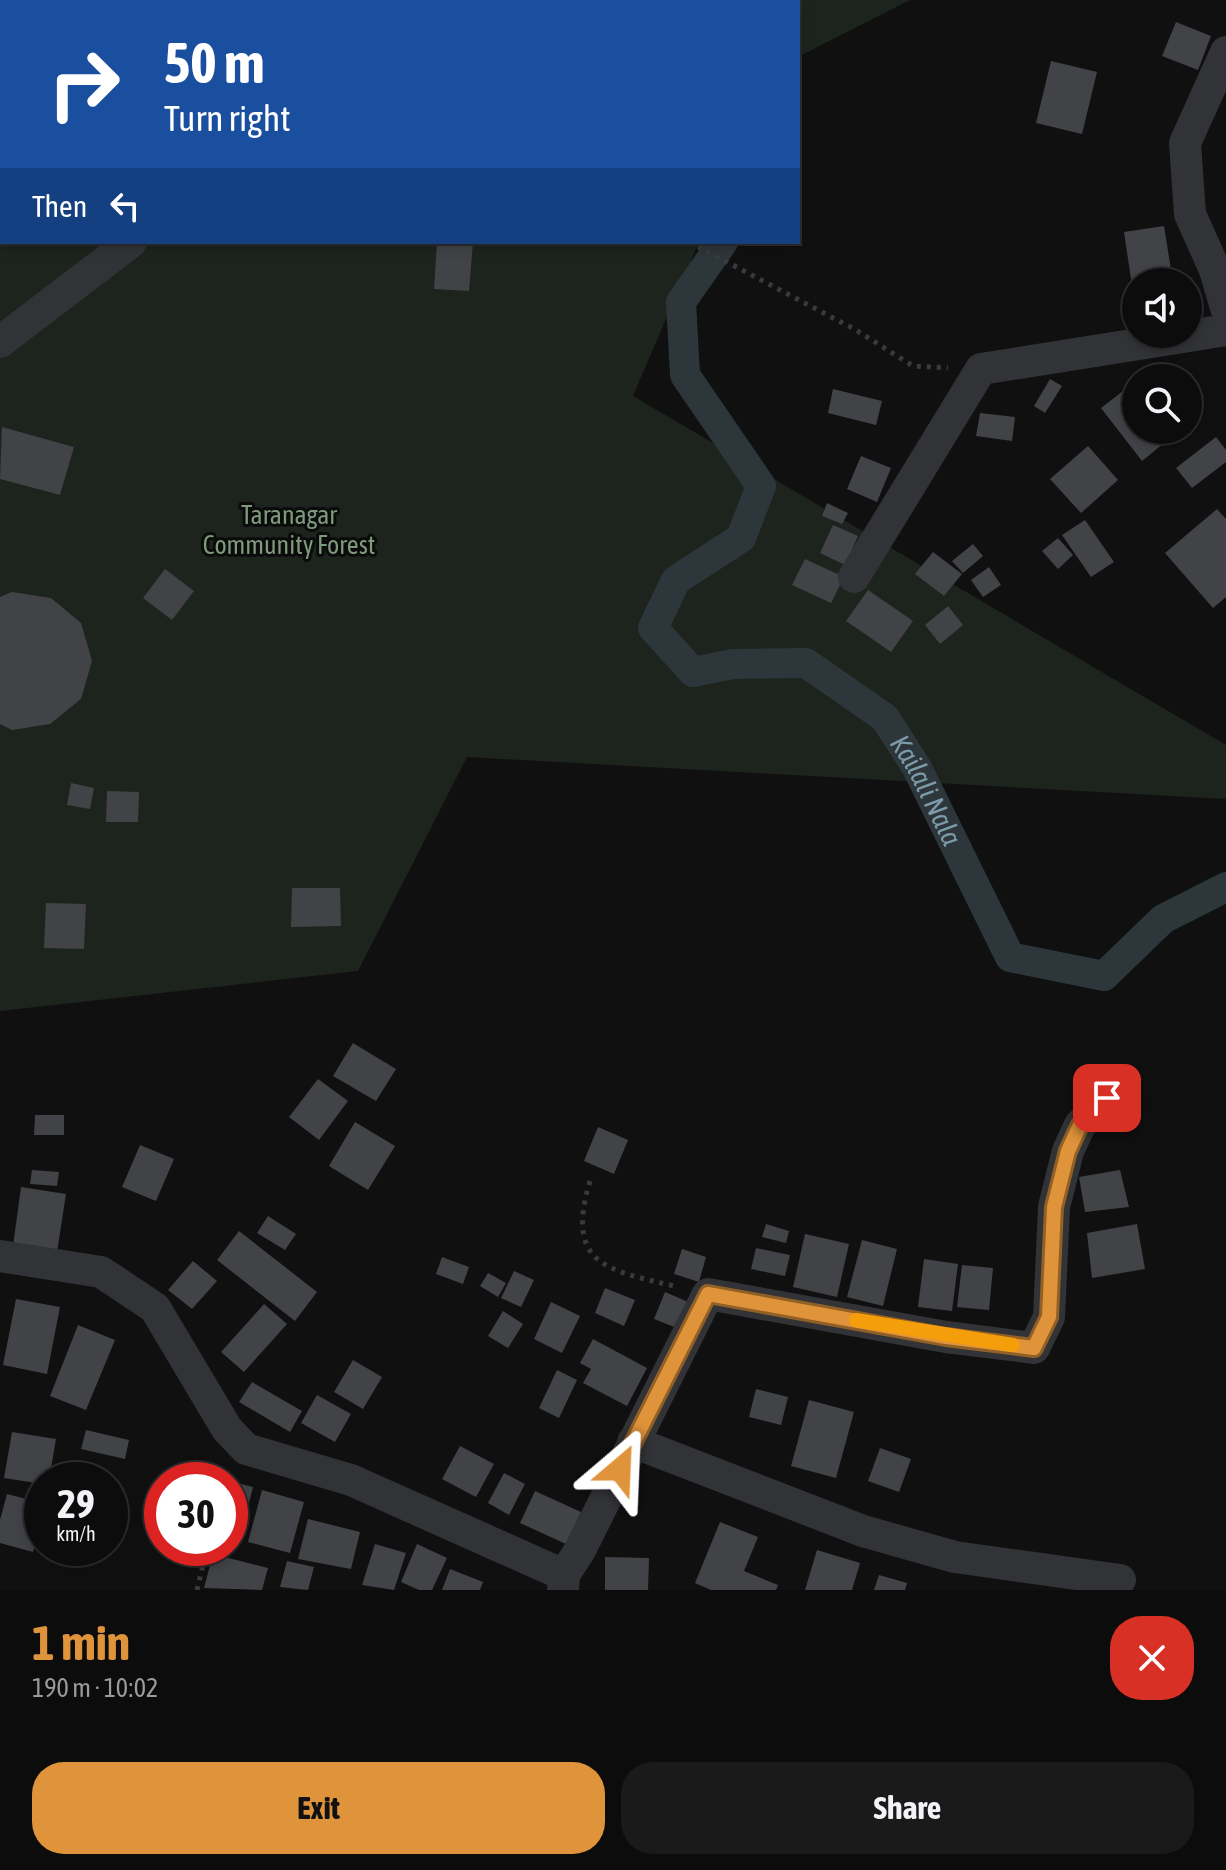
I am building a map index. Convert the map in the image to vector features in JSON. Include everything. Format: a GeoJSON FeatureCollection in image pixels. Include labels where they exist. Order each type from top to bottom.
{"type":"FeatureCollection","features":[{"type":"Feature","properties":{"kind":"street"},"geometry":{"type":"LineString","coordinates":[[1226,52],[1185,143],[1190,214],[1215,270],[1226,308]]}},
{"type":"Feature","properties":{"kind":"street"},"geometry":{"type":"LineString","coordinates":[[0,342],[128,244]]}},
{"type":"Feature","properties":{"kind":"street"},"geometry":{"type":"LineString","coordinates":[[854,577],[981,369],[1226,330]]}},
{"type":"Feature","properties":{"kind":"street"},"geometry":{"type":"LineString","coordinates":[[0,1256],[101,1272],[155,1308],[227,1429],[246,1449],[351,1480],[564,1583],[708,1294],[946,1337],[1034,1348],[1049,1317],[1054,1207],[1068,1151],[1080,1125],[1107,1098]]}},
{"type":"Feature","properties":{"kind":"street"},"geometry":{"type":"LineString","coordinates":[[633,1442],[863,1531],[924,1549],[955,1557],[1120,1580]]}},
{"type":"Feature","properties":{"kind":"path"},"geometry":{"type":"LineString","coordinates":[[693,244],[856,330],[913,366],[981,369]]}},
{"type":"Feature","properties":{"kind":"path"},"geometry":{"type":"LineString","coordinates":[[590,1181],[580,1228],[587,1248],[606,1266],[626,1274],[708,1294]]}},
{"type":"Feature","properties":{"kind":"path"},"geometry":{"type":"LineString","coordinates":[[197,1590],[203,1566]]}},
{"type":"Feature","properties":{"kind":"green space","name":"Taranagar Community Forest"},"geometry":{"type":"Polygon","coordinates":[[[800,0],[910,0],[800,56],[800,0]]]}},
{"type":"Feature","properties":{"kind":"green space","name":"Taranagar Community Forest"},"geometry":{"type":"Polygon","coordinates":[[[0,244],[698,244],[633,396],[1226,745],[1226,799],[467,757],[358,971],[0,1011],[0,244]]]}},
{"type":"Feature","properties":{"kind":"building"},"geometry":{"type":"Polygon","coordinates":[[[1176,22],[1211,36],[1198,70],[1162,56],[1176,22]]]}},
{"type":"Feature","properties":{"kind":"building"},"geometry":{"type":"Polygon","coordinates":[[[1051,61],[1097,72],[1082,134],[1036,123],[1051,61]]]}},
{"type":"Feature","properties":{"kind":"building"},"geometry":{"type":"Polygon","coordinates":[[[1164,226],[1171,268],[1129,268],[1124,232],[1164,226]]]}},
{"type":"Feature","properties":{"kind":"building"},"geometry":{"type":"Polygon","coordinates":[[[437,244],[473,244],[469,291],[434,289],[437,244]]]}},
{"type":"Feature","properties":{"kind":"building"},"geometry":{"type":"Polygon","coordinates":[[[1050,379],[1062,386],[1045,413],[1034,406],[1050,379]]]}},
{"type":"Feature","properties":{"kind":"building"},"geometry":{"type":"Polygon","coordinates":[[[833,389],[882,401],[876,425],[828,413],[833,389]]]}},
{"type":"Feature","properties":{"kind":"building"},"geometry":{"type":"Polygon","coordinates":[[[1122,392],[1122,435],[1101,408],[1122,392]]]}},
{"type":"Feature","properties":{"kind":"building"},"geometry":{"type":"Polygon","coordinates":[[[980,413],[1015,417],[1012,441],[976,436],[980,413]]]}},
{"type":"Feature","properties":{"kind":"building"},"geometry":{"type":"Polygon","coordinates":[[[2,427],[74,447],[60,495],[0,479],[2,427]]]}},
{"type":"Feature","properties":{"kind":"building"},"geometry":{"type":"Polygon","coordinates":[[[1216,437],[1226,450],[1226,462],[1192,488],[1176,468],[1216,437]]]}},
{"type":"Feature","properties":{"kind":"building"},"geometry":{"type":"Polygon","coordinates":[[[1129,444],[1163,444],[1142,461],[1129,444]]]}},
{"type":"Feature","properties":{"kind":"building"},"geometry":{"type":"Polygon","coordinates":[[[1088,446],[1118,480],[1081,513],[1050,479],[1088,446]]]}},
{"type":"Feature","properties":{"kind":"building"},"geometry":{"type":"Polygon","coordinates":[[[861,456],[891,468],[877,502],[847,489],[861,456]]]}},
{"type":"Feature","properties":{"kind":"building"},"geometry":{"type":"Polygon","coordinates":[[[827,503],[848,513],[842,524],[822,516],[827,503]]]}},
{"type":"Feature","properties":{"kind":"building"},"geometry":{"type":"Polygon","coordinates":[[[1217,509],[1226,519],[1226,597],[1213,608],[1165,553],[1217,509]]]}},
{"type":"Feature","properties":{"kind":"building"},"geometry":{"type":"Polygon","coordinates":[[[1085,520],[1114,562],[1091,577],[1062,535],[1085,520]]]}},
{"type":"Feature","properties":{"kind":"building"},"geometry":{"type":"Polygon","coordinates":[[[833,525],[858,536],[845,565],[820,553],[833,525]]]}},
{"type":"Feature","properties":{"kind":"building"},"geometry":{"type":"Polygon","coordinates":[[[1058,538],[1073,555],[1058,569],[1042,551],[1058,538]]]}},
{"type":"Feature","properties":{"kind":"building"},"geometry":{"type":"Polygon","coordinates":[[[973,544],[983,556],[963,573],[952,561],[973,544]]]}},
{"type":"Feature","properties":{"kind":"building"},"geometry":{"type":"Polygon","coordinates":[[[933,552],[962,574],[944,596],[915,574],[933,552]]]}},
{"type":"Feature","properties":{"kind":"building"},"geometry":{"type":"Polygon","coordinates":[[[805,559],[844,577],[831,603],[792,585],[805,559]]]}},
{"type":"Feature","properties":{"kind":"building"},"geometry":{"type":"Polygon","coordinates":[[[989,567],[1001,585],[983,597],[971,580],[989,567]]]}},
{"type":"Feature","properties":{"kind":"building"},"geometry":{"type":"Polygon","coordinates":[[[165,569],[194,591],[172,620],[143,598],[165,569]]]}},
{"type":"Feature","properties":{"kind":"building"},"geometry":{"type":"Polygon","coordinates":[[[868,590],[913,621],[891,652],[846,621],[868,590]]]}},
{"type":"Feature","properties":{"kind":"building"},"geometry":{"type":"Polygon","coordinates":[[[12,592],[51,598],[81,623],[92,661],[81,699],[50,724],[12,730],[0,724],[0,597],[12,592]]]}},
{"type":"Feature","properties":{"kind":"building"},"geometry":{"type":"Polygon","coordinates":[[[948,606],[963,625],[940,644],[925,625],[948,606]]]}},
{"type":"Feature","properties":{"kind":"building"},"geometry":{"type":"Polygon","coordinates":[[[71,783],[94,788],[90,809],[67,805],[71,783]]]}},
{"type":"Feature","properties":{"kind":"building"},"geometry":{"type":"Polygon","coordinates":[[[107,791],[139,792],[138,822],[106,822],[107,791]]]}},
{"type":"Feature","properties":{"kind":"building"},"geometry":{"type":"Polygon","coordinates":[[[292,888],[340,888],[341,926],[291,927],[292,888]]]}},
{"type":"Feature","properties":{"kind":"building"},"geometry":{"type":"Polygon","coordinates":[[[46,903],[86,904],[84,949],[44,948],[46,903]]]}},
{"type":"Feature","properties":{"kind":"building"},"geometry":{"type":"Polygon","coordinates":[[[353,1043],[396,1069],[376,1101],[333,1076],[353,1043]]]}},
{"type":"Feature","properties":{"kind":"building"},"geometry":{"type":"Polygon","coordinates":[[[318,1079],[348,1101],[319,1140],[289,1117],[318,1079]]]}},
{"type":"Feature","properties":{"kind":"building"},"geometry":{"type":"Polygon","coordinates":[[[35,1115],[64,1115],[64,1135],[34,1135],[35,1115]]]}},
{"type":"Feature","properties":{"kind":"building"},"geometry":{"type":"Polygon","coordinates":[[[355,1122],[395,1146],[368,1190],[329,1166],[355,1122]]]}},
{"type":"Feature","properties":{"kind":"building"},"geometry":{"type":"Polygon","coordinates":[[[598,1127],[628,1140],[614,1174],[584,1161],[598,1127]]]}},
{"type":"Feature","properties":{"kind":"building"},"geometry":{"type":"Polygon","coordinates":[[[140,1145],[174,1159],[156,1201],[122,1187],[140,1145]]]}},
{"type":"Feature","properties":{"kind":"building"},"geometry":{"type":"Polygon","coordinates":[[[32,1170],[59,1172],[57,1186],[30,1184],[32,1170]]]}},
{"type":"Feature","properties":{"kind":"building"},"geometry":{"type":"Polygon","coordinates":[[[1120,1170],[1129,1207],[1085,1212],[1079,1177],[1120,1170]]]}},
{"type":"Feature","properties":{"kind":"building"},"geometry":{"type":"Polygon","coordinates":[[[21,1187],[66,1194],[57,1252],[13,1246],[21,1187]]]}},
{"type":"Feature","properties":{"kind":"building"},"geometry":{"type":"Polygon","coordinates":[[[268,1216],[296,1234],[285,1250],[257,1233],[268,1216]]]}},
{"type":"Feature","properties":{"kind":"building"},"geometry":{"type":"Polygon","coordinates":[[[766,1224],[789,1231],[786,1243],[762,1237],[766,1224]]]}},
{"type":"Feature","properties":{"kind":"building"},"geometry":{"type":"Polygon","coordinates":[[[1137,1224],[1145,1269],[1092,1278],[1087,1233],[1137,1224]]]}},
{"type":"Feature","properties":{"kind":"building"},"geometry":{"type":"Polygon","coordinates":[[[239,1231],[317,1292],[295,1321],[217,1260],[239,1231]]]}},
{"type":"Feature","properties":{"kind":"building"},"geometry":{"type":"Polygon","coordinates":[[[805,1234],[849,1244],[837,1297],[793,1287],[805,1234]]]}},
{"type":"Feature","properties":{"kind":"building"},"geometry":{"type":"Polygon","coordinates":[[[862,1240],[897,1249],[883,1306],[847,1297],[862,1240]]]}},
{"type":"Feature","properties":{"kind":"building"},"geometry":{"type":"Polygon","coordinates":[[[756,1248],[790,1255],[785,1276],[751,1269],[756,1248]]]}},
{"type":"Feature","properties":{"kind":"building"},"geometry":{"type":"Polygon","coordinates":[[[682,1249],[706,1257],[699,1282],[674,1274],[682,1249]]]}},
{"type":"Feature","properties":{"kind":"building"},"geometry":{"type":"Polygon","coordinates":[[[442,1257],[469,1267],[463,1284],[436,1274],[442,1257]]]}},
{"type":"Feature","properties":{"kind":"building"},"geometry":{"type":"Polygon","coordinates":[[[924,1259],[958,1264],[952,1311],[918,1307],[924,1259]]]}},
{"type":"Feature","properties":{"kind":"building"},"geometry":{"type":"Polygon","coordinates":[[[193,1261],[217,1281],[192,1309],[168,1290],[193,1261]]]}},
{"type":"Feature","properties":{"kind":"building"},"geometry":{"type":"Polygon","coordinates":[[[962,1265],[993,1268],[989,1310],[957,1307],[962,1265]]]}},
{"type":"Feature","properties":{"kind":"building"},"geometry":{"type":"Polygon","coordinates":[[[514,1271],[534,1280],[521,1307],[501,1298],[514,1271]]]}},
{"type":"Feature","properties":{"kind":"building"},"geometry":{"type":"Polygon","coordinates":[[[488,1273],[506,1283],[498,1297],[480,1286],[488,1273]]]}},
{"type":"Feature","properties":{"kind":"building"},"geometry":{"type":"Polygon","coordinates":[[[605,1288],[635,1300],[624,1326],[595,1313],[605,1288]]]}},
{"type":"Feature","properties":{"kind":"building"},"geometry":{"type":"Polygon","coordinates":[[[665,1292],[693,1304],[682,1330],[654,1319],[665,1292]]]}},
{"type":"Feature","properties":{"kind":"building"},"geometry":{"type":"Polygon","coordinates":[[[16,1299],[60,1307],[47,1374],[3,1365],[16,1299]]]}},
{"type":"Feature","properties":{"kind":"building"},"geometry":{"type":"Polygon","coordinates":[[[551,1302],[580,1316],[562,1353],[534,1339],[551,1302]]]}},
{"type":"Feature","properties":{"kind":"building"},"geometry":{"type":"Polygon","coordinates":[[[264,1304],[287,1324],[244,1372],[221,1352],[264,1304]]]}},
{"type":"Feature","properties":{"kind":"building"},"geometry":{"type":"Polygon","coordinates":[[[503,1311],[523,1324],[508,1348],[488,1336],[503,1311]]]}},
{"type":"Feature","properties":{"kind":"building"},"geometry":{"type":"Polygon","coordinates":[[[78,1325],[115,1340],[86,1410],[50,1396],[78,1325]]]}},
{"type":"Feature","properties":{"kind":"building"},"geometry":{"type":"Polygon","coordinates":[[[593,1339],[647,1368],[627,1406],[583,1383],[591,1369],[580,1363],[593,1339]]]}},
{"type":"Feature","properties":{"kind":"building"},"geometry":{"type":"Polygon","coordinates":[[[353,1360],[382,1377],[363,1409],[334,1392],[353,1360]]]}},
{"type":"Feature","properties":{"kind":"building"},"geometry":{"type":"Polygon","coordinates":[[[557,1370],[577,1380],[559,1418],[539,1408],[557,1370]]]}},
{"type":"Feature","properties":{"kind":"building"},"geometry":{"type":"Polygon","coordinates":[[[252,1382],[302,1411],[290,1432],[239,1402],[252,1382]]]}},
{"type":"Feature","properties":{"kind":"building"},"geometry":{"type":"Polygon","coordinates":[[[756,1389],[788,1397],[781,1425],[749,1417],[756,1389]]]}},
{"type":"Feature","properties":{"kind":"building"},"geometry":{"type":"Polygon","coordinates":[[[317,1395],[351,1414],[335,1442],[301,1423],[317,1395]]]}},
{"type":"Feature","properties":{"kind":"building"},"geometry":{"type":"Polygon","coordinates":[[[809,1400],[854,1412],[836,1478],[791,1466],[809,1400]]]}},
{"type":"Feature","properties":{"kind":"building"},"geometry":{"type":"Polygon","coordinates":[[[86,1430],[129,1440],[125,1459],[81,1449],[86,1430]]]}},
{"type":"Feature","properties":{"kind":"building"},"geometry":{"type":"Polygon","coordinates":[[[12,1432],[56,1439],[52,1462],[24,1462],[24,1481],[4,1478],[12,1432]]]}},
{"type":"Feature","properties":{"kind":"building"},"geometry":{"type":"Polygon","coordinates":[[[460,1446],[494,1464],[476,1497],[442,1479],[460,1446]]]}},
{"type":"Feature","properties":{"kind":"building"},"geometry":{"type":"Polygon","coordinates":[[[880,1448],[911,1459],[899,1492],[868,1481],[880,1448]]]}},
{"type":"Feature","properties":{"kind":"building"},"geometry":{"type":"Polygon","coordinates":[[[504,1473],[525,1484],[509,1515],[488,1503],[504,1473]]]}},
{"type":"Feature","properties":{"kind":"building"},"geometry":{"type":"Polygon","coordinates":[[[248,1486],[253,1487],[248,1507],[248,1486]]]}},
{"type":"Feature","properties":{"kind":"building"},"geometry":{"type":"Polygon","coordinates":[[[262,1490],[304,1502],[290,1553],[248,1542],[262,1490]]]}},
{"type":"Feature","properties":{"kind":"building"},"geometry":{"type":"Polygon","coordinates":[[[535,1491],[581,1512],[566,1544],[520,1523],[535,1491]]]}},
{"type":"Feature","properties":{"kind":"building"},"geometry":{"type":"Polygon","coordinates":[[[7,1494],[24,1498],[24,1550],[0,1543],[0,1520],[7,1494]]]}},
{"type":"Feature","properties":{"kind":"building"},"geometry":{"type":"Polygon","coordinates":[[[308,1519],[360,1532],[351,1569],[298,1559],[308,1519]]]}},
{"type":"Feature","properties":{"kind":"building"},"geometry":{"type":"Polygon","coordinates":[[[720,1522],[758,1537],[744,1571],[778,1585],[776,1590],[711,1590],[695,1583],[720,1522]]]}},
{"type":"Feature","properties":{"kind":"building"},"geometry":{"type":"Polygon","coordinates":[[[375,1544],[406,1553],[394,1590],[362,1585],[375,1544]]]}},
{"type":"Feature","properties":{"kind":"building"},"geometry":{"type":"Polygon","coordinates":[[[417,1544],[447,1558],[432,1590],[419,1590],[401,1582],[417,1544]]]}},
{"type":"Feature","properties":{"kind":"building"},"geometry":{"type":"Polygon","coordinates":[[[817,1550],[860,1563],[852,1590],[805,1590],[817,1550]]]}},
{"type":"Feature","properties":{"kind":"building"},"geometry":{"type":"Polygon","coordinates":[[[605,1557],[649,1558],[648,1590],[605,1590],[605,1557]]]}},
{"type":"Feature","properties":{"kind":"building"},"geometry":{"type":"Polygon","coordinates":[[[287,1561],[314,1567],[308,1590],[280,1587],[287,1561]]]}},
{"type":"Feature","properties":{"kind":"building"},"geometry":{"type":"Polygon","coordinates":[[[248,1563],[268,1568],[262,1590],[204,1588],[210,1566],[248,1566],[248,1563]]]}},
{"type":"Feature","properties":{"kind":"building"},"geometry":{"type":"Polygon","coordinates":[[[450,1569],[483,1582],[480,1590],[442,1590],[450,1569]]]}},
{"type":"Feature","properties":{"kind":"building"},"geometry":{"type":"Polygon","coordinates":[[[879,1575],[907,1583],[905,1590],[874,1590],[879,1575]]]}},
{"type":"Feature","properties":{"kind":"waterway","name":"Kailali Nala"},"geometry":{"type":"LineString","coordinates":[[722,244],[681,302],[685,375],[761,486],[741,538],[676,580],[653,628],[693,672],[733,664],[806,663],[885,718],[917,768],[1010,957],[1104,976],[1163,919],[1226,887]]}},
{"type":"Feature","properties":{"kind":"slow traffic"},"geometry":{"type":"LineString","coordinates":[[856,1320],[946,1337],[1013,1345]]}},
{"type":"Feature","properties":{"kind":"route"},"geometry":{"type":"LineString","coordinates":[[620,1469],[708,1294],[946,1337],[1034,1348],[1049,1317],[1054,1207],[1068,1151],[1080,1125],[1107,1098]]}}]}
